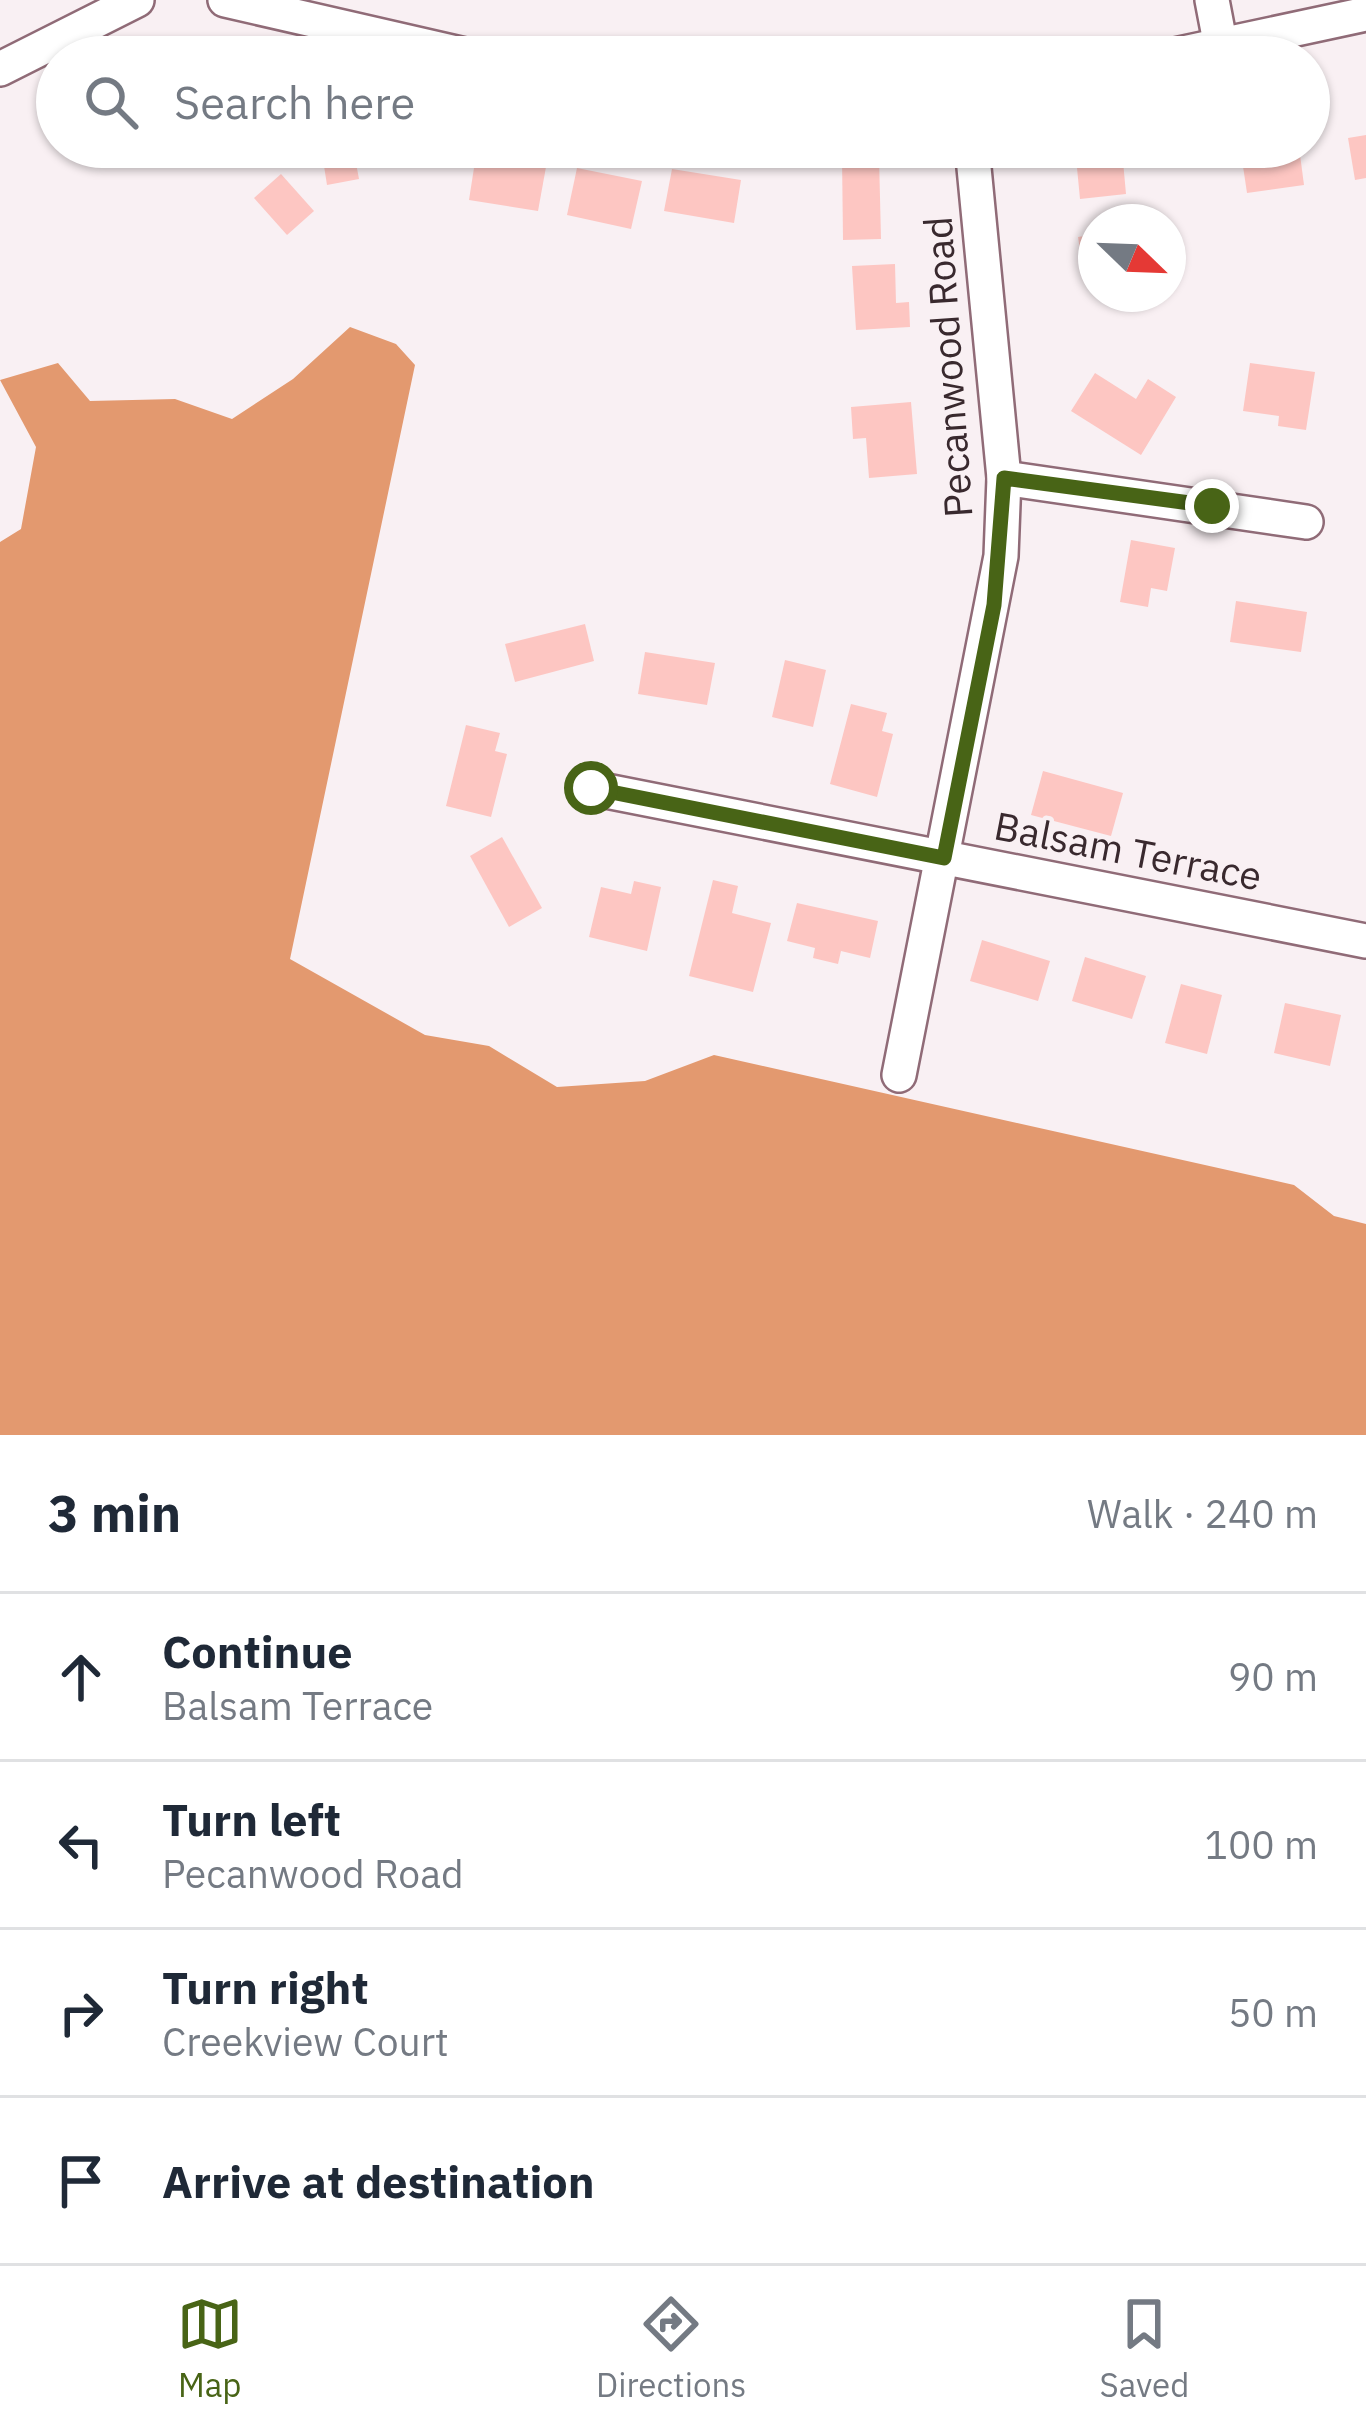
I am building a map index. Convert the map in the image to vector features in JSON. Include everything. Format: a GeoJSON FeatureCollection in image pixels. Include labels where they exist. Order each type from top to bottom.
{"type":"FeatureCollection","features":[{"type":"Feature","properties":{"kind":"street"},"geometry":{"type":"LineString","coordinates":[[66,36],[137,0]]}},
{"type":"Feature","properties":{"kind":"street"},"geometry":{"type":"LineString","coordinates":[[224,0],[382,36]]}},
{"type":"Feature","properties":{"kind":"street"},"geometry":{"type":"LineString","coordinates":[[1212,0],[1219,36]]}},
{"type":"Feature","properties":{"kind":"street"},"geometry":{"type":"LineString","coordinates":[[1269,36],[1366,14]]}},
{"type":"Feature","properties":{"kind":"street"},"geometry":{"type":"LineString","coordinates":[[0,69],[36,51]]}},
{"type":"Feature","properties":{"kind":"street","name":"Pecanwood Road"},"geometry":{"type":"LineString","coordinates":[[899,1076],[997,589],[1004,478],[974,168]]}},
{"type":"Feature","properties":{"kind":"street"},"geometry":{"type":"LineString","coordinates":[[1004,478],[1306,522]]}},
{"type":"Feature","properties":{"kind":"street","name":"Balsam Terrace"},"geometry":{"type":"LineString","coordinates":[[591,788],[1366,941]]}},
{"type":"Feature","properties":{"kind":"shaded area"},"geometry":{"type":"Polygon","coordinates":[[[350,327],[396,344],[415,365],[290,959],[425,1035],[489,1046],[557,1087],[645,1081],[714,1055],[1294,1185],[1334,1216],[1366,1224],[1366,1435],[0,1435],[0,542],[21,529],[36,447],[0,380],[58,363],[90,401],[175,399],[232,419],[293,379],[350,327]]]}},
{"type":"Feature","properties":{"kind":"building"},"geometry":{"type":"Polygon","coordinates":[[[1366,135],[1366,178],[1355,180],[1348,138],[1366,135]]]}},
{"type":"Feature","properties":{"kind":"building"},"geometry":{"type":"Polygon","coordinates":[[[324,168],[357,168],[359,179],[327,185],[324,168]]]}},
{"type":"Feature","properties":{"kind":"building"},"geometry":{"type":"Polygon","coordinates":[[[474,168],[546,168],[538,211],[469,200],[474,168]]]}},
{"type":"Feature","properties":{"kind":"building"},"geometry":{"type":"Polygon","coordinates":[[[577,168],[642,181],[631,229],[567,215],[577,168]]]}},
{"type":"Feature","properties":{"kind":"building"},"geometry":{"type":"Polygon","coordinates":[[[842,168],[879,168],[881,239],[843,240],[842,168]]]}},
{"type":"Feature","properties":{"kind":"building"},"geometry":{"type":"Polygon","coordinates":[[[1077,168],[1124,168],[1126,194],[1080,199],[1077,168]]]}},
{"type":"Feature","properties":{"kind":"building"},"geometry":{"type":"Polygon","coordinates":[[[1243,168],[1302,168],[1304,185],[1247,193],[1243,168]]]}},
{"type":"Feature","properties":{"kind":"building"},"geometry":{"type":"Polygon","coordinates":[[[672,169],[741,180],[734,223],[664,211],[672,169]]]}},
{"type":"Feature","properties":{"kind":"building"},"geometry":{"type":"Polygon","coordinates":[[[281,174],[314,211],[287,235],[254,198],[281,174]]]}},
{"type":"Feature","properties":{"kind":"building"},"geometry":{"type":"Polygon","coordinates":[[[895,264],[896,303],[909,302],[910,327],[856,330],[852,266],[895,264]]]}},
{"type":"Feature","properties":{"kind":"building"},"geometry":{"type":"Polygon","coordinates":[[[1250,363],[1315,372],[1306,430],[1278,426],[1279,416],[1243,411],[1250,363]]]}},
{"type":"Feature","properties":{"kind":"building"},"geometry":{"type":"Polygon","coordinates":[[[1095,373],[1136,399],[1148,379],[1176,397],[1141,455],[1071,411],[1095,373]]]}},
{"type":"Feature","properties":{"kind":"building"},"geometry":{"type":"Polygon","coordinates":[[[911,402],[917,474],[869,478],[866,438],[853,439],[851,407],[911,402]]]}},
{"type":"Feature","properties":{"kind":"building"},"geometry":{"type":"Polygon","coordinates":[[[1131,540],[1175,548],[1167,591],[1151,588],[1148,607],[1120,602],[1131,540]]]}},
{"type":"Feature","properties":{"kind":"building"},"geometry":{"type":"Polygon","coordinates":[[[1236,601],[1307,612],[1301,652],[1230,642],[1236,601]]]}},
{"type":"Feature","properties":{"kind":"building"},"geometry":{"type":"Polygon","coordinates":[[[585,624],[594,661],[515,682],[505,644],[585,624]]]}},
{"type":"Feature","properties":{"kind":"building"},"geometry":{"type":"Polygon","coordinates":[[[645,652],[715,663],[707,705],[638,694],[645,652]]]}},
{"type":"Feature","properties":{"kind":"building"},"geometry":{"type":"Polygon","coordinates":[[[785,660],[826,670],[813,727],[772,717],[785,660]]]}},
{"type":"Feature","properties":{"kind":"building"},"geometry":{"type":"Polygon","coordinates":[[[851,704],[887,713],[882,731],[893,734],[877,797],[830,784],[851,704]]]}},
{"type":"Feature","properties":{"kind":"building"},"geometry":{"type":"Polygon","coordinates":[[[466,725],[500,733],[495,751],[507,754],[491,817],[446,806],[466,725]]]}},
{"type":"Feature","properties":{"kind":"building"},"geometry":{"type":"Polygon","coordinates":[[[1043,771],[1123,793],[1111,836],[1031,815],[1043,771]]]}},
{"type":"Feature","properties":{"kind":"building"},"geometry":{"type":"Polygon","coordinates":[[[502,837],[542,908],[509,927],[470,856],[502,837]]]}},
{"type":"Feature","properties":{"kind":"building"},"geometry":{"type":"Polygon","coordinates":[[[713,880],[738,886],[732,913],[771,923],[753,992],[689,976],[713,880]]]}},
{"type":"Feature","properties":{"kind":"building"},"geometry":{"type":"Polygon","coordinates":[[[634,881],[661,887],[647,951],[589,937],[601,887],[631,894],[634,881]]]}},
{"type":"Feature","properties":{"kind":"building"},"geometry":{"type":"Polygon","coordinates":[[[797,903],[878,921],[870,958],[841,951],[838,964],[813,958],[815,948],[787,941],[797,903]]]}},
{"type":"Feature","properties":{"kind":"building"},"geometry":{"type":"Polygon","coordinates":[[[982,940],[1050,961],[1038,1001],[970,981],[982,940]]]}},
{"type":"Feature","properties":{"kind":"building"},"geometry":{"type":"Polygon","coordinates":[[[1085,957],[1146,976],[1132,1019],[1072,1001],[1085,957]]]}},
{"type":"Feature","properties":{"kind":"building"},"geometry":{"type":"Polygon","coordinates":[[[1181,984],[1222,995],[1207,1054],[1165,1043],[1181,984]]]}},
{"type":"Feature","properties":{"kind":"building"},"geometry":{"type":"Polygon","coordinates":[[[1285,1003],[1341,1015],[1330,1066],[1274,1053],[1285,1003]]]}},
{"type":"Feature","properties":{"kind":"route"},"geometry":{"type":"LineString","coordinates":[[591,788],[944,858],[994,605],[1004,478],[1212,506]]}}]}
